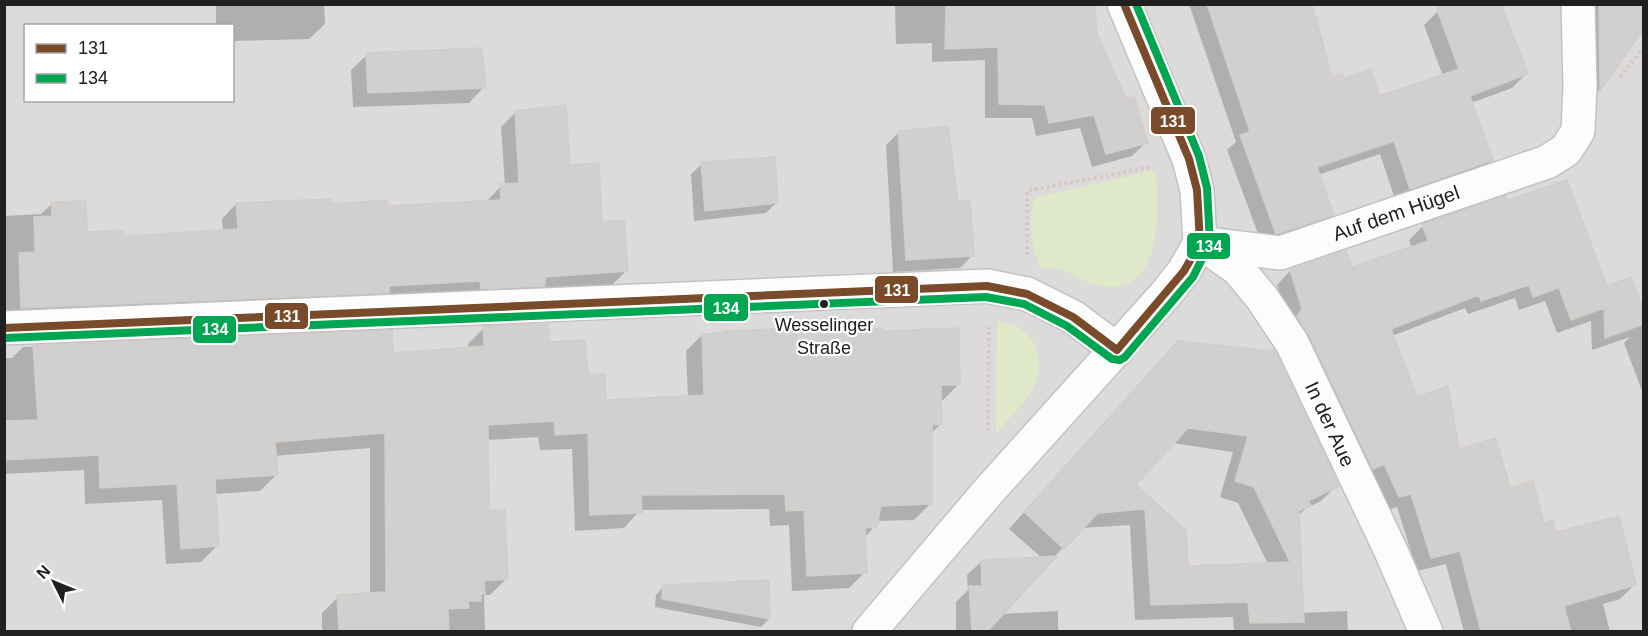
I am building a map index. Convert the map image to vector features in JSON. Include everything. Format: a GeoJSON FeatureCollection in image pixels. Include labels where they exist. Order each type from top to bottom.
{"type":"FeatureCollection","features":[{"type":"Feature","properties":{"kind":"street"},"geometry":{"type":"LineString","coordinates":[[869,632],[987,493],[1117,350],[1184,271],[1200,243],[1197,190],[1189,159],[1124,4]]}},
{"type":"Feature","properties":{"kind":"street","name":"Auf dem Hügel"},"geometry":{"type":"LineString","coordinates":[[1200,243],[1280,253],[1547,162],[1566,150],[1578,131],[1580,105],[1578,4]]}},
{"type":"Feature","properties":{"kind":"street","name":"In der Aue"},"geometry":{"type":"LineString","coordinates":[[1200,243],[1238,269],[1262,298],[1292,343],[1390,549],[1426,632]]}},
{"type":"Feature","properties":{"kind":"street"},"geometry":{"type":"LineString","coordinates":[[4,328],[990,287],[1027,294],[1073,317],[1117,350]]}},
{"type":"Feature","properties":{"kind":"path"},"geometry":{"type":"LineString","coordinates":[[1027,294],[1027,191],[1189,159]]}},
{"type":"Feature","properties":{"kind":"path"},"geometry":{"type":"LineString","coordinates":[[987,493],[990,287]]}},
{"type":"Feature","properties":{"kind":"shaded area"},"geometry":{"type":"Polygon","coordinates":[[[5,5],[1643,5],[1643,631],[5,631],[5,5]]]}},
{"type":"Feature","properties":{"kind":"green space"},"geometry":{"type":"Polygon","coordinates":[[[1156,170],[1156,231],[1152,251],[1144,268],[1133,281],[1116,287],[1093,284],[1063,270],[1040,267],[1034,251],[1031,232],[1033,204],[1036,197],[1156,170]]]}},
{"type":"Feature","properties":{"kind":"green space"},"geometry":{"type":"Polygon","coordinates":[[[997,320],[1026,333],[1036,348],[1039,365],[1032,390],[996,433],[997,320]]]}},
{"type":"Feature","properties":{"kind":"building"},"geometry":{"type":"Polygon","coordinates":[[[946,4],[1094,4],[1097,33],[1126,99],[1134,97],[1148,143],[1106,154],[1094,115],[1049,123],[1045,105],[999,104],[998,47],[945,49],[946,4]]]}},
{"type":"Feature","properties":{"kind":"building"},"geometry":{"type":"Polygon","coordinates":[[[1207,4],[1312,4],[1332,77],[1342,73],[1344,79],[1371,69],[1379,96],[1459,69],[1435,4],[1501,4],[1528,74],[1470,96],[1493,160],[1410,189],[1394,141],[1317,167],[1334,215],[1276,234],[1240,135],[1250,132],[1207,4]]]}},
{"type":"Feature","properties":{"kind":"building"},"geometry":{"type":"Polygon","coordinates":[[[1599,4],[1644,4],[1644,29],[1600,91],[1599,4]]]}},
{"type":"Feature","properties":{"kind":"building"},"geometry":{"type":"Polygon","coordinates":[[[482,48],[486,88],[368,93],[366,53],[482,48]]]}},
{"type":"Feature","properties":{"kind":"building"},"geometry":{"type":"Polygon","coordinates":[[[566,105],[570,165],[599,163],[602,222],[624,220],[628,271],[545,277],[545,286],[481,289],[480,281],[389,286],[389,293],[21,308],[19,253],[35,252],[34,217],[52,216],[51,202],[86,201],[87,232],[123,230],[124,236],[238,229],[236,203],[331,199],[331,204],[387,200],[388,206],[501,200],[500,184],[519,183],[515,111],[566,105]]]}},
{"type":"Feature","properties":{"kind":"building"},"geometry":{"type":"Polygon","coordinates":[[[948,126],[958,201],[970,200],[974,256],[906,260],[898,131],[948,126]]]}},
{"type":"Feature","properties":{"kind":"building"},"geometry":{"type":"Polygon","coordinates":[[[775,157],[778,203],[705,211],[701,162],[775,157]]]}},
{"type":"Feature","properties":{"kind":"building"},"geometry":{"type":"Polygon","coordinates":[[[1567,180],[1607,286],[1631,277],[1644,312],[1644,324],[1605,338],[1604,308],[1571,320],[1559,288],[1533,297],[1529,285],[1481,301],[1479,295],[1391,329],[1417,397],[1448,386],[1459,449],[1496,438],[1510,488],[1533,481],[1544,523],[1553,520],[1556,532],[1619,516],[1636,585],[1564,606],[1571,632],[1481,632],[1460,551],[1431,558],[1411,494],[1399,497],[1384,464],[1373,469],[1309,335],[1297,316],[1302,309],[1290,270],[1346,250],[1352,267],[1428,241],[1422,224],[1506,196],[1508,200],[1567,180]]]}},
{"type":"Feature","properties":{"kind":"building"},"geometry":{"type":"Polygon","coordinates":[[[548,324],[549,342],[585,340],[588,374],[605,374],[606,400],[704,395],[702,334],[803,328],[804,330],[883,329],[883,331],[959,328],[960,385],[941,385],[942,424],[932,425],[932,504],[881,506],[877,527],[865,528],[867,573],[807,576],[804,510],[786,511],[785,494],[641,495],[642,513],[590,515],[588,433],[555,435],[554,421],[488,425],[489,510],[505,510],[508,579],[484,581],[485,594],[481,594],[481,601],[468,601],[469,608],[448,609],[449,632],[339,632],[337,595],[386,592],[385,433],[275,442],[278,475],[215,479],[219,546],[181,549],[177,484],[100,488],[99,455],[4,460],[4,421],[38,420],[33,346],[392,330],[393,353],[484,346],[483,326],[548,324]]]}},
{"type":"Feature","properties":{"kind":"building"},"geometry":{"type":"Polygon","coordinates":[[[1178,341],[1272,351],[1274,349],[1339,486],[1308,501],[1311,505],[1299,511],[1304,622],[1250,623],[1248,602],[1151,605],[1145,509],[1098,513],[1064,549],[1024,512],[1178,341]],[[1188,428],[1136,485],[1186,530],[1188,566],[1290,562],[1254,487],[1235,481],[1248,436],[1188,428]]]}},
{"type":"Feature","properties":{"kind":"building"},"geometry":{"type":"Polygon","coordinates":[[[1057,556],[987,632],[972,632],[969,586],[982,586],[981,560],[1057,556]]]}},
{"type":"Feature","properties":{"kind":"building"},"geometry":{"type":"Polygon","coordinates":[[[769,580],[770,619],[662,599],[663,585],[769,580]]]}},
{"type":"Feature","properties":{"kind":"transit line","name":"131"},"geometry":{"type":"LineString","coordinates":[[1124,4],[1189,159],[1197,190],[1200,243]]}},
{"type":"Feature","properties":{"kind":"transit line","name":"134"},"geometry":{"type":"LineString","coordinates":[[4,338],[986,297],[1024,304],[1067,326],[1112,359],[1120,360],[1193,277],[1210,243],[1207,188],[1199,156],[1136,4]]}},
{"type":"Feature","properties":{"kind":"transit line","name":"131"},"geometry":{"type":"LineString","coordinates":[[1117,350],[1184,271],[1200,243]]}},
{"type":"Feature","properties":{"kind":"transit line","name":"131"},"geometry":{"type":"LineString","coordinates":[[4,328],[987,286],[1027,294],[1073,317],[1117,350]]}},
{"type":"Feature","properties":{"kind":"place","name":"Wesselinger Straße"},"geometry":{"type":"Point","coordinates":[824,304]}}]}
